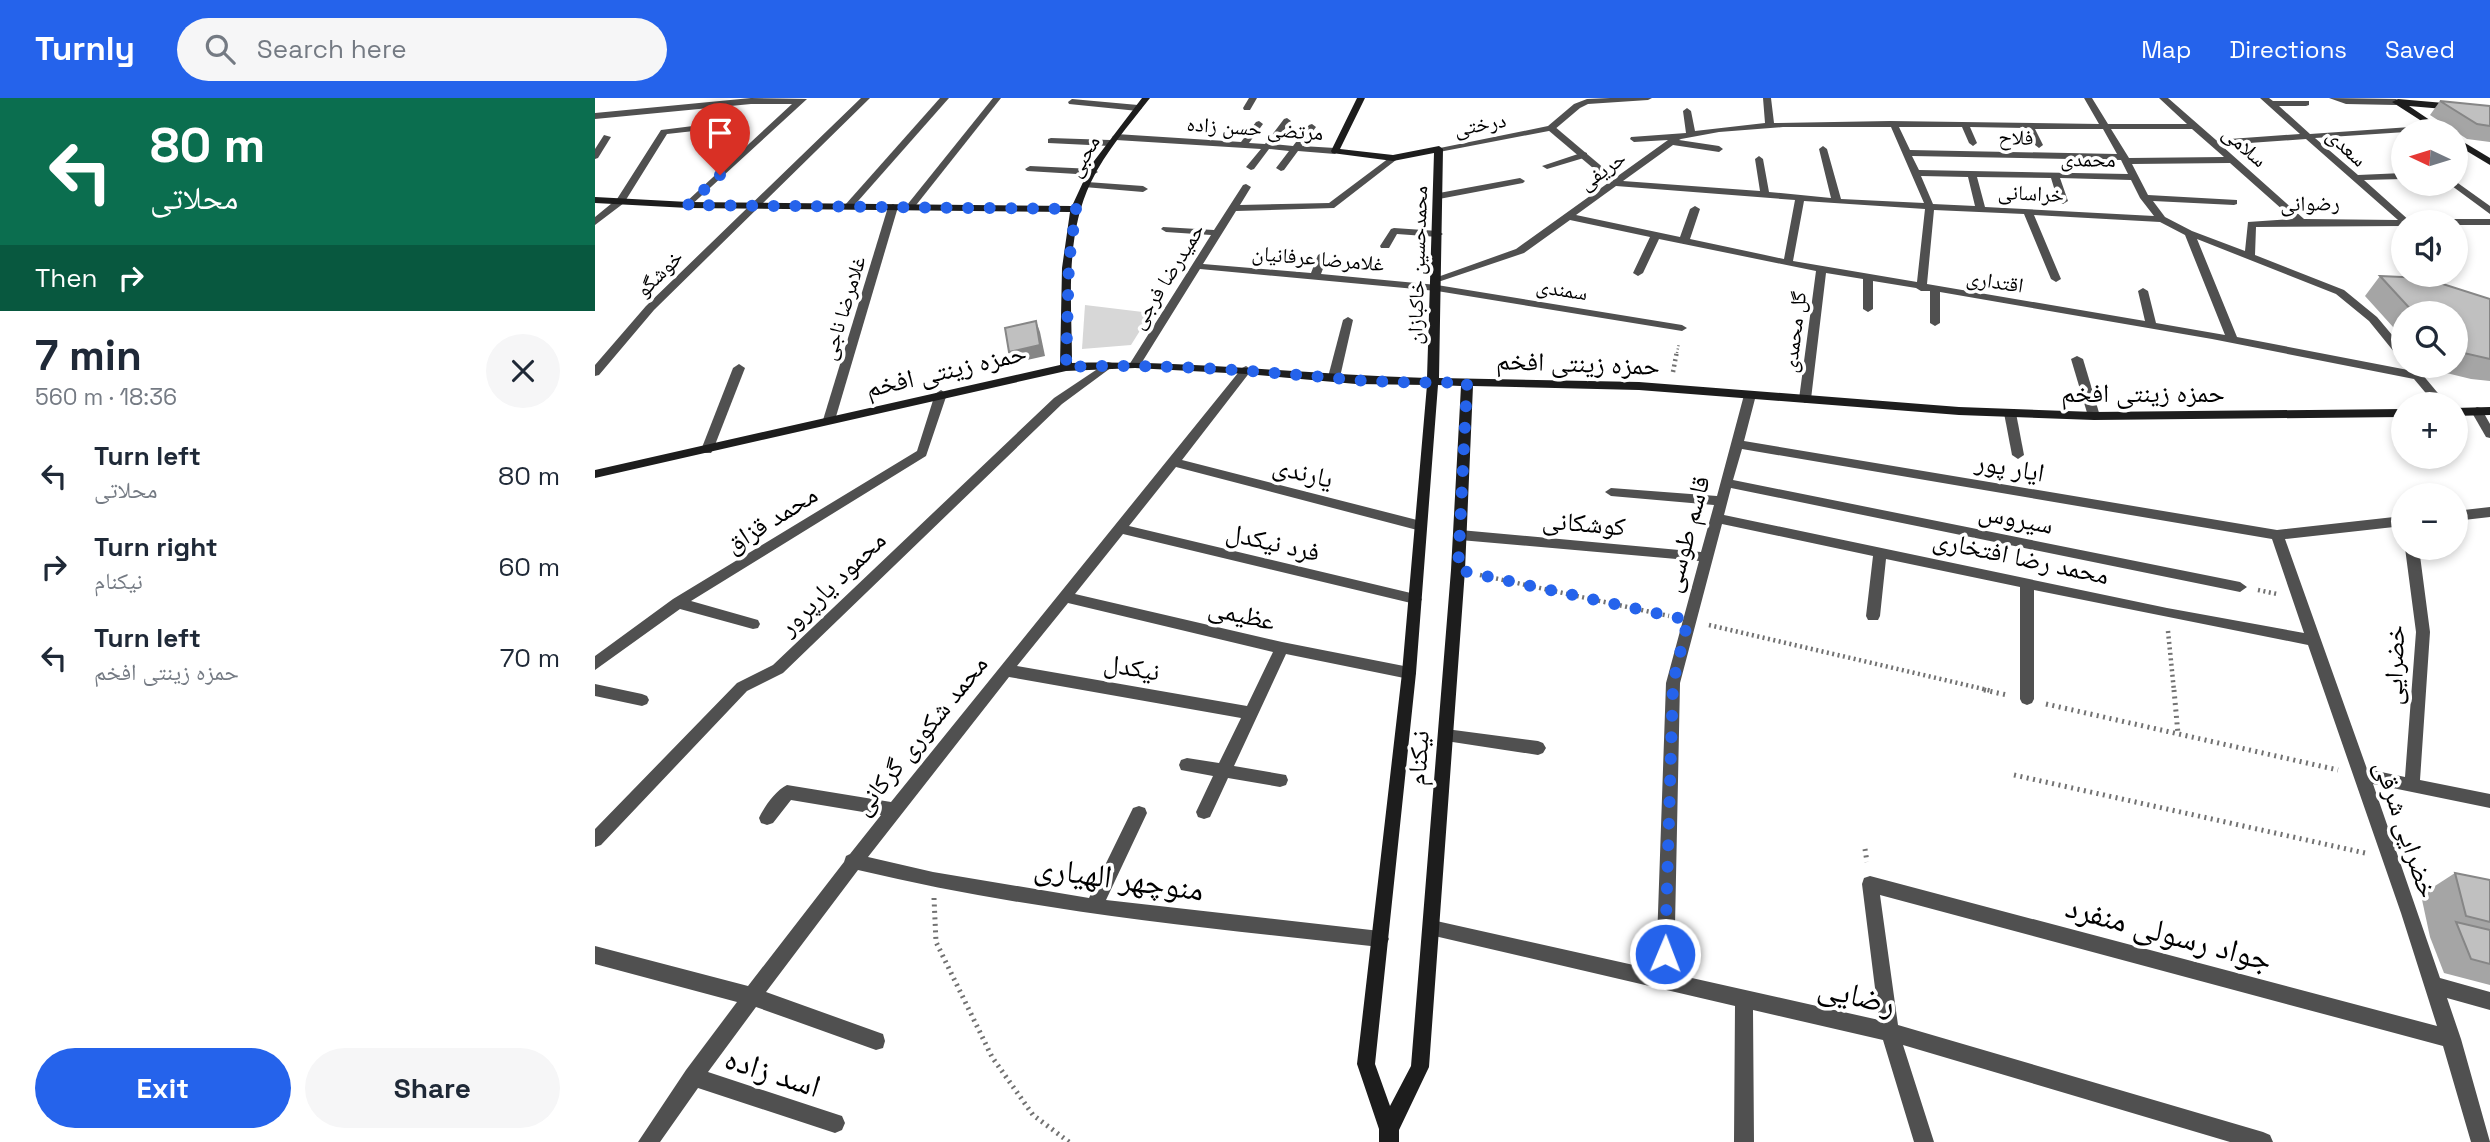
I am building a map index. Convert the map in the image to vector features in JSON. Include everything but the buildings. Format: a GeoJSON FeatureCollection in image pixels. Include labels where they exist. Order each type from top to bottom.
{"type":"FeatureCollection","features":[{"type":"Feature","properties":{"kind":"main road","name":"محبی"},"geometry":{"type":"LineString","coordinates":[[1066,367],[1069,262],[1076,209],[1093,172],[1113,140],[1146,98]]}},
{"type":"Feature","properties":{"kind":"main road"},"geometry":{"type":"LineString","coordinates":[[1335,151],[1361,98]]}},
{"type":"Feature","properties":{"kind":"main road"},"geometry":{"type":"LineString","coordinates":[[2394,100],[2490,110]]}},
{"type":"Feature","properties":{"kind":"main road"},"geometry":{"type":"LineString","coordinates":[[2394,100],[2423,119]]}},
{"type":"Feature","properties":{"kind":"main road"},"geometry":{"type":"LineString","coordinates":[[2468,148],[2490,162]]}},
{"type":"Feature","properties":{"kind":"main road","name":"درختی"},"geometry":{"type":"LineString","coordinates":[[1392,158],[1439,149]]}},
{"type":"Feature","properties":{"kind":"main road","name":"محمدحسین خاکبازان"},"geometry":{"type":"LineString","coordinates":[[1433,382],[1439,149]]}},
{"type":"Feature","properties":{"kind":"main road","name":"مرتضی حسن زاده"},"geometry":{"type":"LineString","coordinates":[[1335,151],[1392,158]]}},
{"type":"Feature","properties":{"kind":"main road"},"geometry":{"type":"LineString","coordinates":[[595,200],[688,205],[1076,209]]}},
{"type":"Feature","properties":{"kind":"main road","name":"حمزه زینتی افخم"},"geometry":{"type":"LineString","coordinates":[[595,474],[1066,367],[1108,365],[1246,370],[1433,382],[1639,386],[2010,413],[2094,416],[2391,413]]}},
{"type":"Feature","properties":{"kind":"main road","name":"نیکنام"},"geometry":{"type":"LineString","coordinates":[[1389,1136],[1366,1064],[1409,673],[1433,382]]}},
{"type":"Feature","properties":{"kind":"main road","name":"نیکنام"},"geometry":{"type":"LineString","coordinates":[[1389,1136],[1420,1066],[1458,570],[1467,383]]}},
{"type":"Feature","properties":{"kind":"street","name":"خوشگو"},"geometry":{"type":"LineString","coordinates":[[595,372],[650,308],[866,98]]}},
{"type":"Feature","properties":{"kind":"street"},"geometry":{"type":"LineString","coordinates":[[848,207],[945,98]]}},
{"type":"Feature","properties":{"kind":"street"},"geometry":{"type":"LineString","coordinates":[[910,207],[997,98]]}},
{"type":"Feature","properties":{"kind":"street"},"geometry":{"type":"LineString","coordinates":[[1247,108],[1253,98]]}},
{"type":"Feature","properties":{"kind":"street","name":"درختی"},"geometry":{"type":"LineString","coordinates":[[1439,149],[1551,128],[1577,106],[1587,102],[1648,98]]}},
{"type":"Feature","properties":{"kind":"street"},"geometry":{"type":"LineString","coordinates":[[1767,98],[1769,125]]}},
{"type":"Feature","properties":{"kind":"street"},"geometry":{"type":"LineString","coordinates":[[2088,98],[2145,198],[2162,219]]}},
{"type":"Feature","properties":{"kind":"street","name":"سلامی"},"geometry":{"type":"LineString","coordinates":[[2163,98],[2302,222]]}},
{"type":"Feature","properties":{"kind":"street"},"geometry":{"type":"LineString","coordinates":[[2333,98],[2346,101],[2394,100]]}},
{"type":"Feature","properties":{"kind":"street"},"geometry":{"type":"LineString","coordinates":[[595,116],[751,101],[802,100]]}},
{"type":"Feature","properties":{"kind":"street"},"geometry":{"type":"LineString","coordinates":[[688,205],[802,100]]}},
{"type":"Feature","properties":{"kind":"street"},"geometry":{"type":"LineString","coordinates":[[2267,101],[2306,103]]}},
{"type":"Feature","properties":{"kind":"street","name":"سعدی"},"geometry":{"type":"LineString","coordinates":[[2267,101],[2391,211]]}},
{"type":"Feature","properties":{"kind":"street"},"geometry":{"type":"LineString","coordinates":[[1071,103],[1138,108]]}},
{"type":"Feature","properties":{"kind":"street"},"geometry":{"type":"LineString","coordinates":[[1687,111],[1691,134]]}},
{"type":"Feature","properties":{"kind":"street"},"geometry":{"type":"LineString","coordinates":[[1251,167],[1287,121]]}},
{"type":"Feature","properties":{"kind":"street"},"geometry":{"type":"LineString","coordinates":[[1243,145],[1259,124]]}},
{"type":"Feature","properties":{"kind":"street"},"geometry":{"type":"LineString","coordinates":[[1894,124],[1930,207],[1921,288]]}},
{"type":"Feature","properties":{"kind":"street","name":"حریفی"},"geometry":{"type":"LineString","coordinates":[[1437,284],[1520,251],[1674,140],[1691,134],[1769,125],[1894,124],[2107,128],[2194,126]]}},
{"type":"Feature","properties":{"kind":"street"},"geometry":{"type":"LineString","coordinates":[[1965,125],[1973,143]]}},
{"type":"Feature","properties":{"kind":"street"},"geometry":{"type":"LineString","coordinates":[[595,222],[621,201],[664,132],[709,127]]}},
{"type":"Feature","properties":{"kind":"street"},"geometry":{"type":"LineString","coordinates":[[1281,168],[1312,127]]}},
{"type":"Feature","properties":{"kind":"street"},"geometry":{"type":"LineString","coordinates":[[2030,127],[2039,145]]}},
{"type":"Feature","properties":{"kind":"street"},"geometry":{"type":"LineString","coordinates":[[1551,128],[1616,183]]}},
{"type":"Feature","properties":{"kind":"street"},"geometry":{"type":"LineString","coordinates":[[2215,143],[2391,132]]}},
{"type":"Feature","properties":{"kind":"street"},"geometry":{"type":"LineString","coordinates":[[595,156],[607,137]]}},
{"type":"Feature","properties":{"kind":"street"},"geometry":{"type":"LineString","coordinates":[[1635,138],[1674,140],[1719,149]]}},
{"type":"Feature","properties":{"kind":"street","name":"مرتضی حسن زاده"},"geometry":{"type":"LineString","coordinates":[[1051,141],[1113,140],[1335,151]]}},
{"type":"Feature","properties":{"kind":"street"},"geometry":{"type":"LineString","coordinates":[[1823,149],[1837,202]]}},
{"type":"Feature","properties":{"kind":"street","name":"فلاح"},"geometry":{"type":"LineString","coordinates":[[1907,153],[2235,160]]}},
{"type":"Feature","properties":{"kind":"street"},"geometry":{"type":"LineString","coordinates":[[1547,166],[1584,155]]}},
{"type":"Feature","properties":{"kind":"street","name":"حمیدرضا فرجی"},"geometry":{"type":"LineString","coordinates":[[1232,208],[1331,206],[1392,158]]}},
{"type":"Feature","properties":{"kind":"street"},"geometry":{"type":"LineString","coordinates":[[1759,159],[1765,194]]}},
{"type":"Feature","properties":{"kind":"street"},"geometry":{"type":"LineString","coordinates":[[1030,169],[1093,172]]}},
{"type":"Feature","properties":{"kind":"street","name":"محمدی"},"geometry":{"type":"LineString","coordinates":[[1916,173],[2133,177]]}},
{"type":"Feature","properties":{"kind":"street"},"geometry":{"type":"LineString","coordinates":[[1972,174],[1981,210]]}},
{"type":"Feature","properties":{"kind":"street"},"geometry":{"type":"LineString","coordinates":[[2055,176],[2063,201]]}},
{"type":"Feature","properties":{"kind":"street"},"geometry":{"type":"LineString","coordinates":[[2355,178],[2391,176]]}},
{"type":"Feature","properties":{"kind":"street"},"geometry":{"type":"LineString","coordinates":[[1439,196],[1520,181]]}},
{"type":"Feature","properties":{"kind":"street","name":"خراسانی"},"geometry":{"type":"LineString","coordinates":[[1616,183],[1837,202],[2162,219],[2189,233],[2340,292],[2373,319],[2391,341]]}},
{"type":"Feature","properties":{"kind":"street"},"geometry":{"type":"LineString","coordinates":[[1087,185],[1143,189]]}},
{"type":"Feature","properties":{"kind":"street","name":"حمیدرضا فرجی"},"geometry":{"type":"LineString","coordinates":[[1135,365],[1246,187]]}},
{"type":"Feature","properties":{"kind":"street"},"geometry":{"type":"LineString","coordinates":[[2468,194],[2490,211]]}},
{"type":"Feature","properties":{"kind":"street"},"geometry":{"type":"LineString","coordinates":[[1788,264],[1800,198]]}},
{"type":"Feature","properties":{"kind":"street"},"geometry":{"type":"LineString","coordinates":[[2145,198],[2234,202]]}},
{"type":"Feature","properties":{"kind":"street","name":"غلامرضا ناجی"},"geometry":{"type":"LineString","coordinates":[[829,420],[893,207]]}},
{"type":"Feature","properties":{"kind":"street"},"geometry":{"type":"LineString","coordinates":[[1684,241],[1695,209]]}},
{"type":"Feature","properties":{"kind":"street"},"geometry":{"type":"LineString","coordinates":[[2028,213],[2056,279]]}},
{"type":"Feature","properties":{"kind":"street","name":"اقتداری"},"geometry":{"type":"LineString","coordinates":[[1566,216],[1788,264],[2231,339],[2391,370]]}},
{"type":"Feature","properties":{"kind":"street"},"geometry":{"type":"LineString","coordinates":[[2468,222],[2490,222]]}},
{"type":"Feature","properties":{"kind":"street","name":"رضوانی"},"geometry":{"type":"LineString","coordinates":[[2250,257],[2251,224],[2391,223]]}},
{"type":"Feature","properties":{"kind":"street"},"geometry":{"type":"LineString","coordinates":[[1166,229],[1217,233]]}},
{"type":"Feature","properties":{"kind":"street"},"geometry":{"type":"LineString","coordinates":[[1385,246],[1394,231],[1438,234]]}},
{"type":"Feature","properties":{"kind":"street"},"geometry":{"type":"LineString","coordinates":[[2189,233],[2231,339]]}},
{"type":"Feature","properties":{"kind":"street"},"geometry":{"type":"LineString","coordinates":[[1638,273],[1656,235]]}},
{"type":"Feature","properties":{"kind":"street"},"geometry":{"type":"LineString","coordinates":[[1315,277],[1323,255]]}},
{"type":"Feature","properties":{"kind":"street","name":"غلامرضا عرفانیان"},"geometry":{"type":"LineString","coordinates":[[1196,266],[1315,277],[1437,284]]}},
{"type":"Feature","properties":{"kind":"street","name":"گل محمدی"},"geometry":{"type":"LineString","coordinates":[[1805,399],[1821,270]]}},
{"type":"Feature","properties":{"kind":"street"},"geometry":{"type":"LineString","coordinates":[[1868,278],[1868,309]]}},
{"type":"Feature","properties":{"kind":"street","name":"سمندی"},"geometry":{"type":"LineString","coordinates":[[1437,284],[1682,328]]}},
{"type":"Feature","properties":{"kind":"street"},"geometry":{"type":"LineString","coordinates":[[1935,290],[1935,323]]}},
{"type":"Feature","properties":{"kind":"street"},"geometry":{"type":"LineString","coordinates":[[2143,291],[2151,326]]}},
{"type":"Feature","properties":{"kind":"street"},"geometry":{"type":"LineString","coordinates":[[1334,377],[1348,320]]}},
{"type":"Feature","properties":{"kind":"street"},"geometry":{"type":"LineString","coordinates":[[2077,359],[2094,416]]}},
{"type":"Feature","properties":{"kind":"street","name":"محمود یارپرور"},"geometry":{"type":"LineString","coordinates":[[595,840],[742,687],[778,669],[1059,401],[1108,365]]}},
{"type":"Feature","properties":{"kind":"street"},"geometry":{"type":"LineString","coordinates":[[707,450],[739,368]]}},
{"type":"Feature","properties":{"kind":"street","name":"محمد شکوری گرکانی"},"geometry":{"type":"LineString","coordinates":[[648,1142],[852,862],[1246,370]]}},
{"type":"Feature","properties":{"kind":"street"},"geometry":{"type":"LineString","coordinates":[[2421,378],[2432,392]]}},
{"type":"Feature","properties":{"kind":"street","name":"محمد قزاق"},"geometry":{"type":"LineString","coordinates":[[595,664],[678,603],[922,453],[941,394]]}},
{"type":"Feature","properties":{"kind":"street","name":"قاسم طوسی"},"geometry":{"type":"LineString","coordinates":[[1665,981],[1673,683],[1750,395]]}},
{"type":"Feature","properties":{"kind":"street"},"geometry":{"type":"LineString","coordinates":[[2484,411],[2490,434]]}},
{"type":"Feature","properties":{"kind":"street"},"geometry":{"type":"LineString","coordinates":[[2010,413],[2018,455]]}},
{"type":"Feature","properties":{"kind":"street","name":"ایار پور"},"geometry":{"type":"LineString","coordinates":[[1736,444],[2277,535]]}},
{"type":"Feature","properties":{"kind":"street","name":"یارندی"},"geometry":{"type":"LineString","coordinates":[[1174,463],[1422,526]]}},
{"type":"Feature","properties":{"kind":"street","name":"سیروس"},"geometry":{"type":"LineString","coordinates":[[1726,483],[2240,587]]}},
{"type":"Feature","properties":{"kind":"street"},"geometry":{"type":"LineString","coordinates":[[1611,492],[1721,502]]}},
{"type":"Feature","properties":{"kind":"street"},"geometry":{"type":"LineString","coordinates":[[2468,515],[2490,512]]}},
{"type":"Feature","properties":{"kind":"street","name":"محمد رضا افتخاری"},"geometry":{"type":"LineString","coordinates":[[1716,518],[2167,613],[2316,641]]}},
{"type":"Feature","properties":{"kind":"street"},"geometry":{"type":"LineString","coordinates":[[2277,535],[2391,522]]}},
{"type":"Feature","properties":{"kind":"street","name":"فرد نیکدل"},"geometry":{"type":"LineString","coordinates":[[1120,529],[1415,599]]}},
{"type":"Feature","properties":{"kind":"street","name":"کوشکانی"},"geometry":{"type":"LineString","coordinates":[[1460,535],[1705,557]]}},
{"type":"Feature","properties":{"kind":"street","name":"خضرایی شرقی"},"geometry":{"type":"LineString","coordinates":[[2277,535],[2452,1039],[2481,1142]]}},
{"type":"Feature","properties":{"kind":"street"},"geometry":{"type":"LineString","coordinates":[[1873,615],[1880,551]]}},
{"type":"Feature","properties":{"kind":"street","name":"خضرایی"},"geometry":{"type":"LineString","coordinates":[[2411,784],[2423,632],[2414,560]]}},
{"type":"Feature","properties":{"kind":"street"},"geometry":{"type":"LineString","coordinates":[[2027,583],[2027,699]]}},
{"type":"Feature","properties":{"kind":"street","name":"عظیمی"},"geometry":{"type":"LineString","coordinates":[[1065,597],[1282,648],[1409,673]]}},
{"type":"Feature","properties":{"kind":"street"},"geometry":{"type":"LineString","coordinates":[[678,603],[753,624]]}},
{"type":"Feature","properties":{"kind":"street"},"geometry":{"type":"LineString","coordinates":[[1204,812],[1282,648]]}},
{"type":"Feature","properties":{"kind":"street","name":"نیکدل"},"geometry":{"type":"LineString","coordinates":[[1005,670],[1249,713]]}},
{"type":"Feature","properties":{"kind":"street"},"geometry":{"type":"LineString","coordinates":[[595,690],[642,700]]}},
{"type":"Feature","properties":{"kind":"street"},"geometry":{"type":"LineString","coordinates":[[1446,735],[1538,748]]}},
{"type":"Feature","properties":{"kind":"street"},"geometry":{"type":"LineString","coordinates":[[1187,765],[1280,780]]}},
{"type":"Feature","properties":{"kind":"street"},"geometry":{"type":"LineString","coordinates":[[2361,775],[2490,801]]}},
{"type":"Feature","properties":{"kind":"street"},"geometry":{"type":"LineString","coordinates":[[767,818],[787,792],[894,810]]}},
{"type":"Feature","properties":{"kind":"street"},"geometry":{"type":"LineString","coordinates":[[1094,907],[1139,813]]}},
{"type":"Feature","properties":{"kind":"street","name":"منوچهر الهیاری"},"geometry":{"type":"LineString","coordinates":[[852,862],[933,880],[1094,907],[1380,939]]}},
{"type":"Feature","properties":{"kind":"street","name":"جواد رسولی منفرد"},"geometry":{"type":"LineString","coordinates":[[1890,1032],[1870,884],[2452,1039]]}},
{"type":"Feature","properties":{"kind":"street","name":"رضایی"},"geometry":{"type":"LineString","coordinates":[[1432,928],[1890,1032],[2263,1142]]}},
{"type":"Feature","properties":{"kind":"street"},"geometry":{"type":"LineString","coordinates":[[595,955],[754,997],[876,1041]]}},
{"type":"Feature","properties":{"kind":"street"},"geometry":{"type":"LineString","coordinates":[[2433,985],[2490,1001]]}},
{"type":"Feature","properties":{"kind":"street"},"geometry":{"type":"LineString","coordinates":[[1744,998],[1744,1142]]}},
{"type":"Feature","properties":{"kind":"street"},"geometry":{"type":"LineString","coordinates":[[1890,1032],[1923,1142]]}},
{"type":"Feature","properties":{"kind":"street","name":"اسد زاده"},"geometry":{"type":"LineString","coordinates":[[693,1077],[835,1123]]}},
{"type":"Feature","properties":{"kind":"path"},"geometry":{"type":"LineString","coordinates":[[1458,570],[1688,620],[2361,775]]}},
{"type":"Feature","properties":{"kind":"path"},"geometry":{"type":"LineString","coordinates":[[2240,587],[2298,598]]}},
{"type":"Feature","properties":{"kind":"path"},"geometry":{"type":"LineString","coordinates":[[2167,613],[2178,734]]}},
{"type":"Feature","properties":{"kind":"path"},"geometry":{"type":"LineString","coordinates":[[2014,775],[2391,858]]}},
{"type":"Feature","properties":{"kind":"path"},"geometry":{"type":"LineString","coordinates":[[933,880],[936,942],[992,1058],[1033,1115],[1069,1142]]}},
{"type":"Feature","properties":{"kind":"shaded area"},"geometry":{"type":"Polygon","coordinates":[[[1085,305],[1151,313],[1131,345],[1082,349],[1085,305]]]}},
{"type":"Feature","properties":{"kind":"route"},"geometry":{"type":"LineString","coordinates":[[720,175],[688,205],[1076,209],[1069,262],[1066,367],[1135,365],[1246,370],[1356,380],[1467,383],[1458,570],[1688,620],[1673,683],[1665,954]]}}]}
